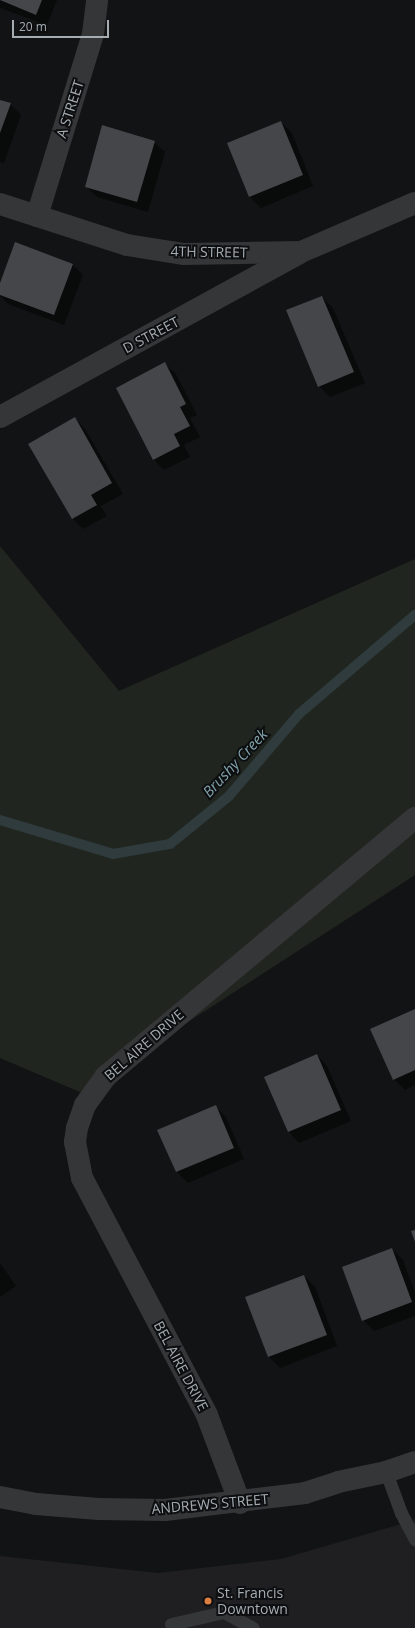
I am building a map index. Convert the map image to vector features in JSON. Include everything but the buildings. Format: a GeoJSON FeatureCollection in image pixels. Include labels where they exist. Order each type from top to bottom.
{"type":"FeatureCollection","features":[{"type":"Feature","properties":{"kind":"street","name":"A STREET"},"geometry":{"type":"LineString","coordinates":[[37,216],[93,34],[97,0]]}},
{"type":"Feature","properties":{"kind":"street","name":"4TH STREET"},"geometry":{"type":"LineString","coordinates":[[0,204],[127,245],[184,254],[301,252],[415,203]]}},
{"type":"Feature","properties":{"kind":"street","name":"D STREET"},"geometry":{"type":"LineString","coordinates":[[0,417],[301,252]]}},
{"type":"Feature","properties":{"kind":"street","name":"BEL AIRE DRIVE"},"geometry":{"type":"LineString","coordinates":[[240,1503],[207,1415],[82,1178],[75,1142],[77,1128],[85,1105],[106,1077],[415,818]]}},
{"type":"Feature","properties":{"kind":"street","name":"ANDREWS STREET"},"geometry":{"type":"LineString","coordinates":[[0,1497],[36,1504],[98,1509],[164,1510],[240,1503],[305,1493],[338,1482],[386,1472],[415,1462]]}},
{"type":"Feature","properties":{"kind":"lane"},"geometry":{"type":"LineString","coordinates":[[386,1472],[401,1513],[415,1540]]}},
{"type":"Feature","properties":{"kind":"lane"},"geometry":{"type":"LineString","coordinates":[[171,1624],[224,1612],[253,1628]]}},
{"type":"Feature","properties":{"kind":"shaded area"},"geometry":{"type":"Polygon","coordinates":[[[0,546],[119,691],[415,559],[415,875],[80,1092],[0,1058],[0,546]]]}},
{"type":"Feature","properties":{"kind":"shaded area","name":"St. Francis Downtown"},"geometry":{"type":"Polygon","coordinates":[[[415,1520],[415,1628],[0,1628],[0,1556],[158,1573],[281,1559],[415,1520]]]}},
{"type":"Feature","properties":{"kind":"waterway","name":"Brushy Creek"},"geometry":{"type":"LineString","coordinates":[[0,820],[113,854],[170,844],[229,796],[299,714],[415,615]]}},
{"type":"Feature","properties":{"kind":"place","name":"St. Francis Downtown"},"geometry":{"type":"Point","coordinates":[208,1601]}}]}
